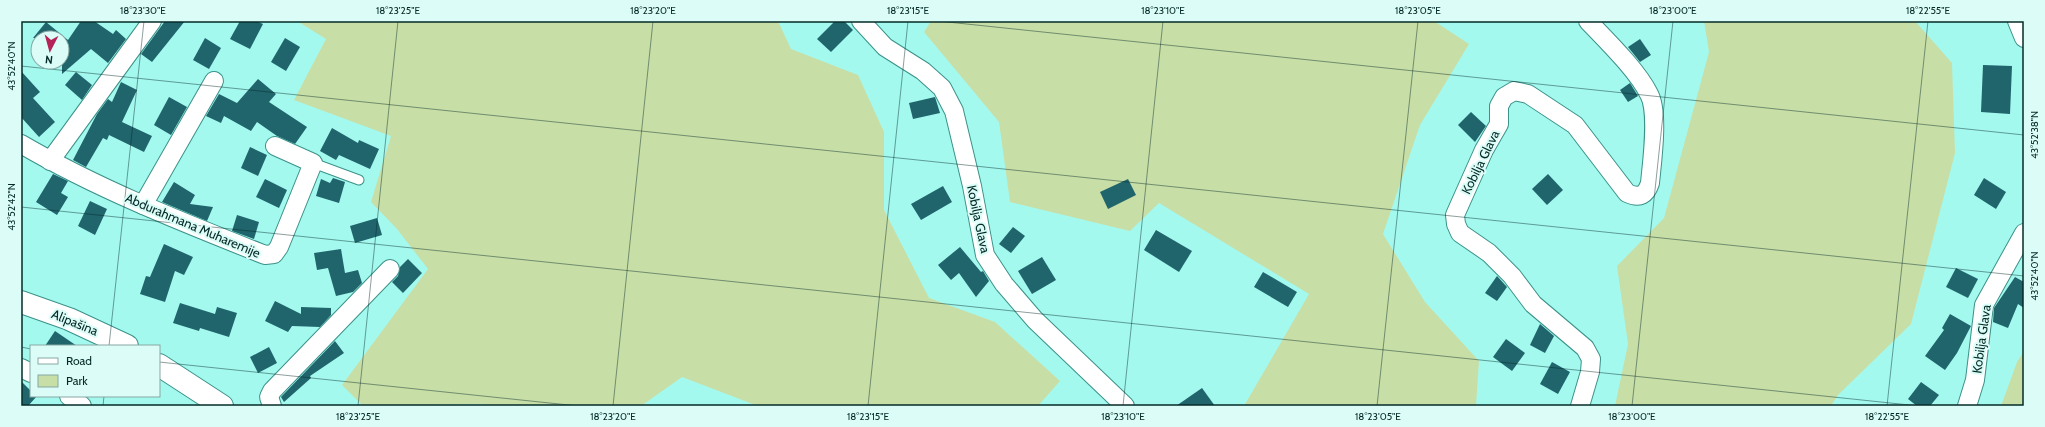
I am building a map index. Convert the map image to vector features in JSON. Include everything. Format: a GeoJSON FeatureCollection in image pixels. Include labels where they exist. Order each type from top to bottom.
{"type":"FeatureCollection","features":[{"type":"Feature","properties":{"kind":"main road","name":"Alipašina"},"geometry":{"type":"LineString","coordinates":[[21,302],[69,319],[125,345]]}},
{"type":"Feature","properties":{"kind":"main road"},"geometry":{"type":"LineString","coordinates":[[160,366],[222,406]]}},
{"type":"Feature","properties":{"kind":"street"},"geometry":{"type":"LineString","coordinates":[[50,161],[152,21]]}},
{"type":"Feature","properties":{"kind":"street","name":"Kobilja Glava"},"geometry":{"type":"LineString","coordinates":[[861,21],[885,47],[922,71],[942,88],[954,111],[972,186],[985,255],[1004,284],[1035,320],[1125,406]]}},
{"type":"Feature","properties":{"kind":"street","name":"Kobilja Glava"},"geometry":{"type":"LineString","coordinates":[[1580,406],[1590,372],[1591,359],[1585,348],[1533,304],[1512,276],[1489,253],[1460,233],[1456,224],[1455,215],[1484,150],[1499,124],[1499,106],[1504,97],[1514,91],[1528,94],[1575,125],[1627,193],[1634,196],[1642,196],[1647,191],[1650,183],[1654,123],[1650,95],[1626,62],[1588,21]]}},
{"type":"Feature","properties":{"kind":"street"},"geometry":{"type":"LineString","coordinates":[[2017,21],[2024,38]]}},
{"type":"Feature","properties":{"kind":"street"},"geometry":{"type":"LineString","coordinates":[[143,205],[214,81]]}},
{"type":"Feature","properties":{"kind":"street","name":"Abdurahmana Muharemije"},"geometry":{"type":"LineString","coordinates":[[21,144],[50,161],[143,205],[265,255],[274,254],[314,163]]}},
{"type":"Feature","properties":{"kind":"street"},"geometry":{"type":"LineString","coordinates":[[275,146],[314,163]]}},
{"type":"Feature","properties":{"kind":"street","name":"Kobilja Glava"},"geometry":{"type":"LineString","coordinates":[[1967,406],[1975,380],[1984,305],[2024,232]]}},
{"type":"Feature","properties":{"kind":"street"},"geometry":{"type":"LineString","coordinates":[[272,406],[270,397],[272,391],[390,269]]}},
{"type":"Feature","properties":{"kind":"street"},"geometry":{"type":"LineString","coordinates":[[21,368],[30,373]]}},
{"type":"Feature","properties":{"kind":"street"},"geometry":{"type":"LineString","coordinates":[[69,397],[82,406]]}},
{"type":"Feature","properties":{"kind":"lane"},"geometry":{"type":"LineString","coordinates":[[314,163],[359,180]]}},
{"type":"Feature","properties":{"kind":"green space"},"geometry":{"type":"Polygon","coordinates":[[[297,21],[778,21],[791,49],[858,75],[884,132],[884,210],[929,298],[995,322],[1060,381],[1038,406],[758,406],[682,377],[641,406],[487,406],[484,404],[363,406],[342,385],[428,269],[397,229],[371,202],[391,136],[294,100],[326,39],[297,21]]]}},
{"type":"Feature","properties":{"kind":"green space"},"geometry":{"type":"Polygon","coordinates":[[[931,21],[1434,21],[1469,44],[1420,125],[1383,234],[1425,302],[1479,361],[1476,406],[1244,406],[1309,294],[1159,203],[1130,231],[1010,202],[999,122],[924,32],[931,21]]]}},
{"type":"Feature","properties":{"kind":"green space"},"geometry":{"type":"Polygon","coordinates":[[[1704,21],[1915,21],[1952,63],[1955,153],[1911,324],[1838,395],[1831,406],[1615,406],[1628,344],[1617,266],[1664,218],[1709,52],[1704,21]]]}},
{"type":"Feature","properties":{"kind":"green space"},"geometry":{"type":"Polygon","coordinates":[[[2024,351],[2024,406],[2001,406],[2017,362],[2024,351]]]}},
{"type":"Feature","properties":{"kind":"building"},"geometry":{"type":"Polygon","coordinates":[[[81,21],[94,21],[113,34],[116,30],[126,39],[108,63],[91,49],[70,67],[70,37],[81,21]]]}},
{"type":"Feature","properties":{"kind":"building"},"geometry":{"type":"Polygon","coordinates":[[[165,21],[185,21],[152,62],[141,54],[165,21]]]}},
{"type":"Feature","properties":{"kind":"building"},"geometry":{"type":"Polygon","coordinates":[[[240,21],[256,21],[263,24],[250,49],[230,39],[240,21]]]}},
{"type":"Feature","properties":{"kind":"building"},"geometry":{"type":"Polygon","coordinates":[[[835,21],[844,21],[853,30],[831,52],[817,39],[835,21]]]}},
{"type":"Feature","properties":{"kind":"building"},"geometry":{"type":"Polygon","coordinates":[[[46,22],[56,30],[40,30],[46,22]]]}},
{"type":"Feature","properties":{"kind":"building"},"geometry":{"type":"Polygon","coordinates":[[[205,38],[221,48],[209,69],[193,60],[205,38]]]}},
{"type":"Feature","properties":{"kind":"building"},"geometry":{"type":"Polygon","coordinates":[[[285,38],[300,47],[286,71],[271,62],[285,38]]]}},
{"type":"Feature","properties":{"kind":"building"},"geometry":{"type":"Polygon","coordinates":[[[1640,39],[1651,55],[1640,62],[1628,47],[1640,39]]]}},
{"type":"Feature","properties":{"kind":"building"},"geometry":{"type":"Polygon","coordinates":[[[1983,65],[2012,66],[2010,114],[1981,112],[1983,65]]]}},
{"type":"Feature","properties":{"kind":"building"},"geometry":{"type":"Polygon","coordinates":[[[21,71],[40,92],[33,98],[55,122],[39,137],[21,117],[21,71]]]}},
{"type":"Feature","properties":{"kind":"building"},"geometry":{"type":"Polygon","coordinates":[[[76,72],[92,85],[82,100],[65,85],[76,72]]]}},
{"type":"Feature","properties":{"kind":"building"},"geometry":{"type":"Polygon","coordinates":[[[258,79],[276,94],[269,102],[307,127],[295,144],[277,136],[257,122],[251,131],[224,116],[221,123],[206,116],[219,94],[237,103],[258,79]]]}},
{"type":"Feature","properties":{"kind":"building"},"geometry":{"type":"Polygon","coordinates":[[[121,82],[137,90],[122,122],[152,136],[144,152],[109,135],[107,140],[103,138],[86,167],[73,160],[97,114],[108,99],[112,102],[121,82]]]}},
{"type":"Feature","properties":{"kind":"building"},"geometry":{"type":"Polygon","coordinates":[[[1630,83],[1638,96],[1628,102],[1620,90],[1630,83]]]}},
{"type":"Feature","properties":{"kind":"building"},"geometry":{"type":"Polygon","coordinates":[[[169,97],[187,107],[171,135],[154,125],[169,97]]]}},
{"type":"Feature","properties":{"kind":"building"},"geometry":{"type":"Polygon","coordinates":[[[935,97],[940,113],[913,119],[909,103],[935,97]]]}},
{"type":"Feature","properties":{"kind":"building"},"geometry":{"type":"Polygon","coordinates":[[[1471,112],[1486,126],[1475,142],[1458,125],[1471,112]]]}},
{"type":"Feature","properties":{"kind":"building"},"geometry":{"type":"Polygon","coordinates":[[[332,128],[358,143],[359,140],[379,149],[370,169],[339,155],[336,160],[320,151],[332,128]]]}},
{"type":"Feature","properties":{"kind":"building"},"geometry":{"type":"Polygon","coordinates":[[[250,147],[267,155],[258,176],[241,168],[250,147]]]}},
{"type":"Feature","properties":{"kind":"building"},"geometry":{"type":"Polygon","coordinates":[[[53,174],[68,181],[61,193],[68,197],[57,215],[36,202],[53,174]]]}},
{"type":"Feature","properties":{"kind":"building"},"geometry":{"type":"Polygon","coordinates":[[[1548,174],[1563,190],[1547,205],[1532,189],[1548,174]]]}},
{"type":"Feature","properties":{"kind":"building"},"geometry":{"type":"Polygon","coordinates":[[[333,178],[345,182],[339,203],[316,196],[321,179],[330,183],[333,178]]]}},
{"type":"Feature","properties":{"kind":"building"},"geometry":{"type":"Polygon","coordinates":[[[1984,178],[2006,192],[1996,209],[1974,195],[1984,178]]]}},
{"type":"Feature","properties":{"kind":"building"},"geometry":{"type":"Polygon","coordinates":[[[265,179],[287,190],[279,208],[256,197],[265,179]]]}},
{"type":"Feature","properties":{"kind":"building"},"geometry":{"type":"Polygon","coordinates":[[[1128,179],[1136,195],[1108,209],[1100,192],[1128,179]]]}},
{"type":"Feature","properties":{"kind":"building"},"geometry":{"type":"Polygon","coordinates":[[[174,182],[195,195],[190,204],[213,207],[207,221],[162,202],[174,182]]]}},
{"type":"Feature","properties":{"kind":"building"},"geometry":{"type":"Polygon","coordinates":[[[943,186],[952,202],[921,220],[911,204],[943,186]]]}},
{"type":"Feature","properties":{"kind":"building"},"geometry":{"type":"Polygon","coordinates":[[[90,201],[107,209],[95,235],[78,226],[90,201]]]}},
{"type":"Feature","properties":{"kind":"building"},"geometry":{"type":"Polygon","coordinates":[[[237,215],[259,222],[254,239],[232,231],[237,215]]]}},
{"type":"Feature","properties":{"kind":"building"},"geometry":{"type":"Polygon","coordinates":[[[377,218],[382,235],[355,243],[350,226],[377,218]]]}},
{"type":"Feature","properties":{"kind":"building"},"geometry":{"type":"Polygon","coordinates":[[[1013,227],[1025,236],[1011,253],[999,244],[1013,227]]]}},
{"type":"Feature","properties":{"kind":"building"},"geometry":{"type":"Polygon","coordinates":[[[1156,230],[1192,251],[1179,272],[1144,250],[1156,230]]]}},
{"type":"Feature","properties":{"kind":"building"},"geometry":{"type":"Polygon","coordinates":[[[164,244],[193,257],[184,275],[175,271],[165,302],[140,294],[146,276],[150,277],[164,244]]]}},
{"type":"Feature","properties":{"kind":"building"},"geometry":{"type":"Polygon","coordinates":[[[960,247],[981,272],[983,271],[989,281],[976,297],[959,273],[951,280],[938,265],[960,247]]]}},
{"type":"Feature","properties":{"kind":"building"},"geometry":{"type":"Polygon","coordinates":[[[341,249],[345,273],[358,270],[362,283],[353,292],[336,296],[328,268],[317,270],[314,253],[341,249]]]}},
{"type":"Feature","properties":{"kind":"building"},"geometry":{"type":"Polygon","coordinates":[[[1042,257],[1056,280],[1032,294],[1018,271],[1042,257]]]}},
{"type":"Feature","properties":{"kind":"building"},"geometry":{"type":"Polygon","coordinates":[[[408,259],[422,273],[403,293],[392,282],[398,276],[400,267],[408,259]]]}},
{"type":"Feature","properties":{"kind":"building"},"geometry":{"type":"Polygon","coordinates":[[[1956,268],[1978,279],[1968,298],[1946,287],[1956,268]]]}},
{"type":"Feature","properties":{"kind":"building"},"geometry":{"type":"Polygon","coordinates":[[[1263,272],[1297,292],[1288,307],[1254,287],[1263,272]]]}},
{"type":"Feature","properties":{"kind":"building"},"geometry":{"type":"Polygon","coordinates":[[[1497,276],[1507,287],[1497,301],[1485,293],[1497,276]]]}},
{"type":"Feature","properties":{"kind":"building"},"geometry":{"type":"Polygon","coordinates":[[[2015,277],[2024,282],[2024,308],[2018,304],[2008,328],[1993,322],[1994,308],[2015,277]]]}},
{"type":"Feature","properties":{"kind":"building"},"geometry":{"type":"Polygon","coordinates":[[[275,301],[301,314],[301,307],[331,308],[331,315],[320,327],[292,326],[288,332],[265,321],[275,301]]]}},
{"type":"Feature","properties":{"kind":"building"},"geometry":{"type":"Polygon","coordinates":[[[180,303],[215,314],[217,307],[237,313],[229,337],[200,328],[199,331],[173,323],[180,303]]]}},
{"type":"Feature","properties":{"kind":"building"},"geometry":{"type":"Polygon","coordinates":[[[1950,314],[1971,326],[1957,353],[1945,370],[1925,356],[1944,330],[1942,328],[1950,314]]]}},
{"type":"Feature","properties":{"kind":"building"},"geometry":{"type":"Polygon","coordinates":[[[1540,324],[1554,336],[1545,353],[1530,345],[1540,324]]]}},
{"type":"Feature","properties":{"kind":"building"},"geometry":{"type":"Polygon","coordinates":[[[55,331],[76,345],[46,345],[55,331]]]}},
{"type":"Feature","properties":{"kind":"building"},"geometry":{"type":"Polygon","coordinates":[[[1506,339],[1525,353],[1512,371],[1493,357],[1506,339]]]}},
{"type":"Feature","properties":{"kind":"building"},"geometry":{"type":"Polygon","coordinates":[[[335,341],[344,353],[310,376],[311,378],[284,402],[281,397],[335,341]]]}},
{"type":"Feature","properties":{"kind":"building"},"geometry":{"type":"Polygon","coordinates":[[[269,347],[277,363],[258,373],[250,357],[269,347]]]}},
{"type":"Feature","properties":{"kind":"building"},"geometry":{"type":"Polygon","coordinates":[[[1552,362],[1570,372],[1558,394],[1540,384],[1552,362]]]}},
{"type":"Feature","properties":{"kind":"building"},"geometry":{"type":"Polygon","coordinates":[[[21,381],[30,390],[30,397],[36,397],[28,406],[21,406],[21,381]]]}},
{"type":"Feature","properties":{"kind":"building"},"geometry":{"type":"Polygon","coordinates":[[[1921,382],[1939,395],[1930,406],[1917,406],[1908,399],[1921,382]]]}},
{"type":"Feature","properties":{"kind":"building"},"geometry":{"type":"Polygon","coordinates":[[[1202,388],[1215,406],[1176,406],[1202,388]]]}}]}
